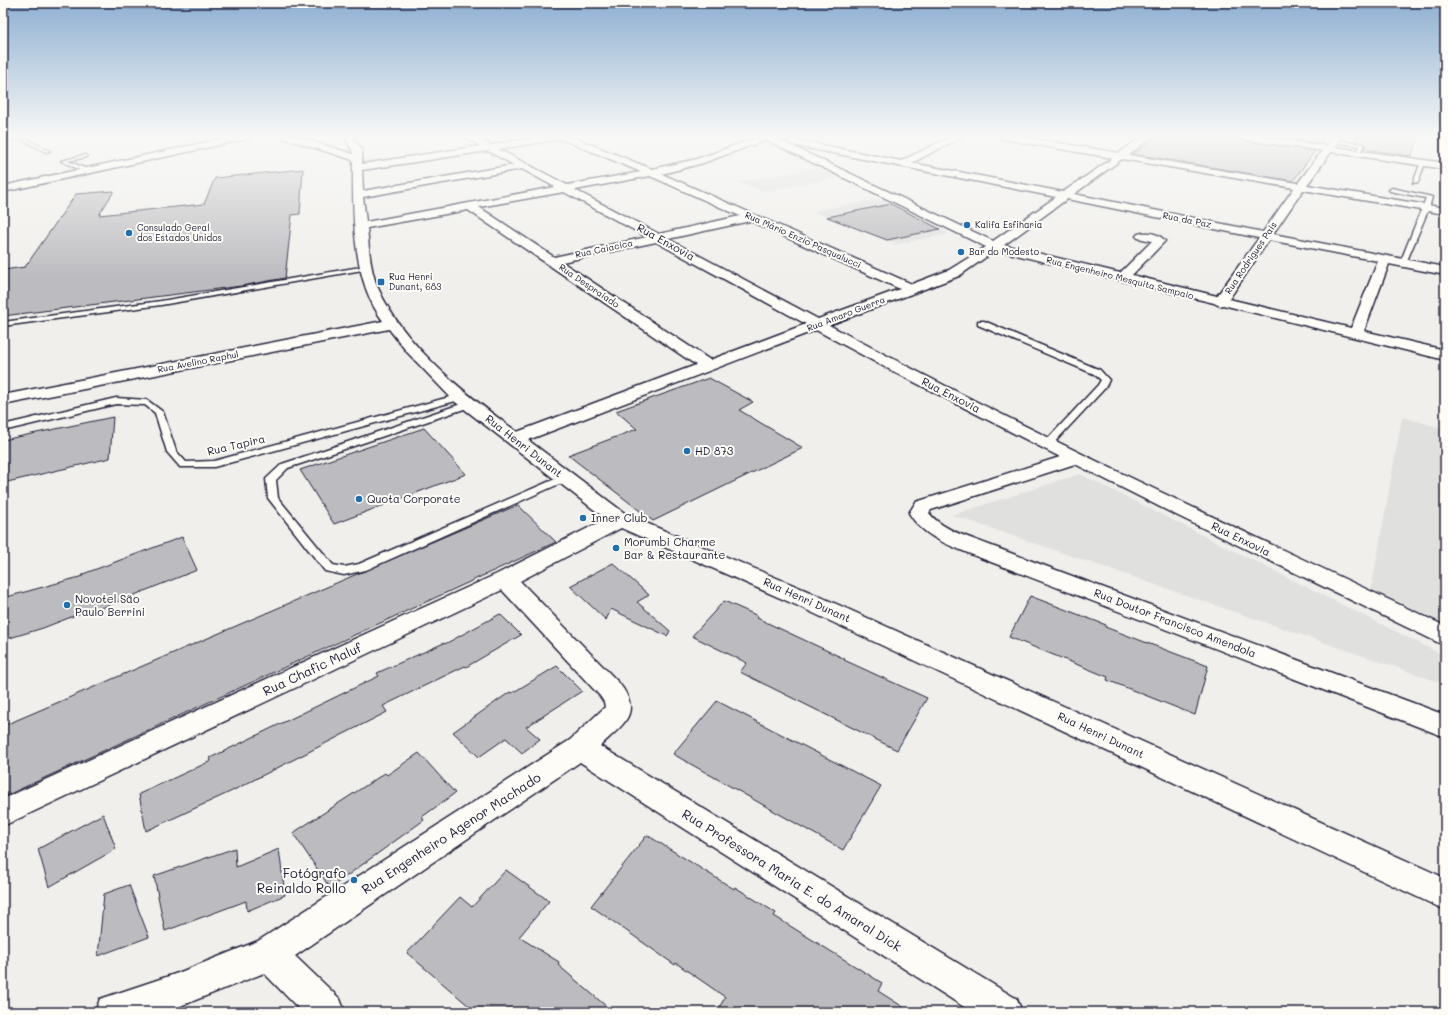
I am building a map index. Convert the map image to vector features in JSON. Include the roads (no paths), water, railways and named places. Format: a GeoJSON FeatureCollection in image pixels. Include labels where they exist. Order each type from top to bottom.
{"type":"FeatureCollection","features":[{"type":"Feature","properties":{"kind":"street"},"geometry":{"type":"LineString","coordinates":[[3,189],[29,183]]}},
{"type":"Feature","properties":{"kind":"street","name":"Rua Henri Dunant"},"geometry":{"type":"LineString","coordinates":[[358,183],[364,260],[371,287],[384,313],[392,324],[412,349],[465,400],[620,520],[804,599],[1445,894]]}},
{"type":"Feature","properties":{"kind":"street"},"geometry":{"type":"LineString","coordinates":[[358,195],[425,183]]}},
{"type":"Feature","properties":{"kind":"street","name":"Rua Enxovia"},"geometry":{"type":"LineString","coordinates":[[557,183],[815,325],[884,361],[1181,510],[1445,636]]}},
{"type":"Feature","properties":{"kind":"street"},"geometry":{"type":"LineString","coordinates":[[361,226],[590,183]]}},
{"type":"Feature","properties":{"kind":"street","name":"Rua Mário Enzio Pasqualucci"},"geometry":{"type":"LineString","coordinates":[[676,183],[912,289]]}},
{"type":"Feature","properties":{"kind":"street","name":"Rua Engenheiro Mesquita Sampaio"},"geometry":{"type":"LineString","coordinates":[[865,183],[994,246],[1220,302],[1445,355]]}},
{"type":"Feature","properties":{"kind":"street","name":"Rua da Paz"},"geometry":{"type":"LineString","coordinates":[[1000,183],[1445,271]]}},
{"type":"Feature","properties":{"kind":"street","name":"Rua Amaro Guerra"},"geometry":{"type":"LineString","coordinates":[[515,439],[959,271],[1082,183]]}},
{"type":"Feature","properties":{"kind":"street"},"geometry":{"type":"LineString","coordinates":[[1279,183],[1445,211]]}},
{"type":"Feature","properties":{"kind":"street","name":"Rua Rodrigues Pais"},"geometry":{"type":"LineString","coordinates":[[1220,302],[1303,183]]}},
{"type":"Feature","properties":{"kind":"street","name":"Rua Despraiado"},"geometry":{"type":"LineString","coordinates":[[470,206],[708,366]]}},
{"type":"Feature","properties":{"kind":"street","name":"Rua Caiacica"},"geometry":{"type":"LineString","coordinates":[[551,261],[752,217]]}},
{"type":"Feature","properties":{"kind":"street"},"geometry":{"type":"LineString","coordinates":[[1122,278],[1159,241],[1156,238],[1142,236]]}},
{"type":"Feature","properties":{"kind":"street"},"geometry":{"type":"LineString","coordinates":[[1356,334],[1385,259]]}},
{"type":"Feature","properties":{"kind":"street","name":"Rua Avelino Raphul"},"geometry":{"type":"LineString","coordinates":[[3,400],[392,324]]}},
{"type":"Feature","properties":{"kind":"street","name":"Rua Doutor Francisco Amendola"},"geometry":{"type":"LineString","coordinates":[[1075,458],[923,506],[919,513],[925,522],[952,538],[1445,726]]}},
{"type":"Feature","properties":{"kind":"street","name":"Rua Chafic Maluf"},"geometry":{"type":"LineString","coordinates":[[3,813],[504,579],[620,520]]}},
{"type":"Feature","properties":{"kind":"street","name":"Rua Engenheiro Agenor Machado"},"geometry":{"type":"LineString","coordinates":[[113,1012],[178,990],[269,954],[488,807],[580,748],[614,716],[618,707],[617,699],[609,689],[504,579]]}},
{"type":"Feature","properties":{"kind":"street","name":"Rua Professora Maria E. do Amaral Dick"},"geometry":{"type":"LineString","coordinates":[[580,748],[1004,1012]]}},
{"type":"Feature","properties":{"kind":"street"},"geometry":{"type":"LineString","coordinates":[[269,954],[327,1012]]}},
{"type":"Feature","properties":{"kind":"lane"},"geometry":{"type":"LineString","coordinates":[[1392,190],[1428,196],[1426,208],[1403,263]]}},
{"type":"Feature","properties":{"kind":"lane"},"geometry":{"type":"LineString","coordinates":[[3,324],[161,304],[366,268]]}},
{"type":"Feature","properties":{"kind":"lane"},"geometry":{"type":"LineString","coordinates":[[981,323],[1098,372],[1105,380],[1102,386],[1048,444]]}},
{"type":"Feature","properties":{"kind":"lane"},"geometry":{"type":"LineString","coordinates":[[465,400],[285,466],[271,479],[273,498],[329,568],[344,571],[362,567],[566,478]]}},
{"type":"Feature","properties":{"kind":"lane","name":"Rua Tapira"},"geometry":{"type":"LineString","coordinates":[[3,428],[116,401],[147,403],[159,412],[172,452],[183,465],[214,464],[465,400]]}},
{"type":"Feature","properties":{"kind":"place","name":"Kalifa Esfiharia"},"geometry":{"type":"Point","coordinates":[967,225]}},
{"type":"Feature","properties":{"kind":"place","name":"Consulado Geral dos Estados Unidos"},"geometry":{"type":"Point","coordinates":[129,233]}},
{"type":"Feature","properties":{"kind":"place","name":"Bar do Modesto"},"geometry":{"type":"Point","coordinates":[961,252]}},
{"type":"Feature","properties":{"kind":"place","name":"Rua Henri Dunant, 683"},"geometry":{"type":"Point","coordinates":[381,282]}},
{"type":"Feature","properties":{"kind":"place","name":"HD 873"},"geometry":{"type":"Point","coordinates":[687,451]}},
{"type":"Feature","properties":{"kind":"place","name":"Quota Corporate"},"geometry":{"type":"Point","coordinates":[359,499]}},
{"type":"Feature","properties":{"kind":"place","name":"Inner Club"},"geometry":{"type":"Point","coordinates":[583,518]}},
{"type":"Feature","properties":{"kind":"place","name":"Morumbi Charme Bar & Restaurante"},"geometry":{"type":"Point","coordinates":[616,548]}},
{"type":"Feature","properties":{"kind":"place","name":"Novotel São Paulo Berrini"},"geometry":{"type":"Point","coordinates":[67,605]}},
{"type":"Feature","properties":{"kind":"place","name":"Fotógrafo Reinaldo Rollo"},"geometry":{"type":"Point","coordinates":[354,880]}}]}
